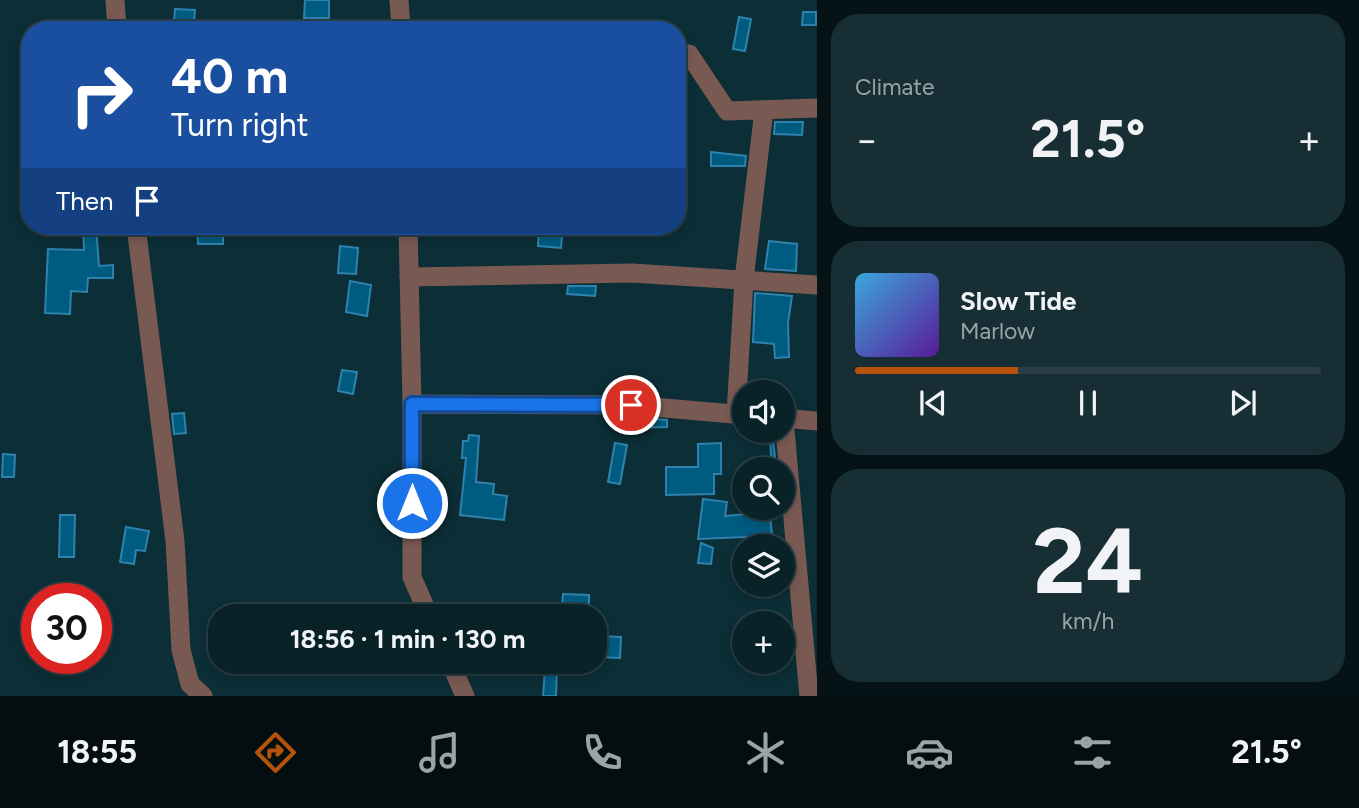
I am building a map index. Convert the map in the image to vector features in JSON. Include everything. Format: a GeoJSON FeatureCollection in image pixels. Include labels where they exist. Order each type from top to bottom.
{"type":"FeatureCollection","features":[{"type":"Feature","properties":{"kind":"street"},"geometry":{"type":"LineString","coordinates":[[115,0],[116,21]]}},
{"type":"Feature","properties":{"kind":"street"},"geometry":{"type":"LineString","coordinates":[[399,0],[400,21]]}},
{"type":"Feature","properties":{"kind":"street"},"geometry":{"type":"LineString","coordinates":[[686,54],[689,54],[727,111],[817,108]]}},
{"type":"Feature","properties":{"kind":"street"},"geometry":{"type":"LineString","coordinates":[[741,380],[744,280],[764,110]]}},
{"type":"Feature","properties":{"kind":"street"},"geometry":{"type":"LineString","coordinates":[[137,235],[175,541],[181,650],[190,684],[203,696]]}},
{"type":"Feature","properties":{"kind":"street"},"geometry":{"type":"LineString","coordinates":[[408,235],[412,577],[424,604]]}},
{"type":"Feature","properties":{"kind":"street"},"geometry":{"type":"LineString","coordinates":[[410,276],[632,273],[817,285]]}},
{"type":"Feature","properties":{"kind":"street"},"geometry":{"type":"LineString","coordinates":[[412,404],[631,405],[732,414]]}},
{"type":"Feature","properties":{"kind":"street"},"geometry":{"type":"LineString","coordinates":[[795,420],[817,422]]}},
{"type":"Feature","properties":{"kind":"street"},"geometry":{"type":"LineString","coordinates":[[785,443],[809,696]]}},
{"type":"Feature","properties":{"kind":"street"},"geometry":{"type":"LineString","coordinates":[[455,674],[465,696]]}},
{"type":"Feature","properties":{"kind":"building"},"geometry":{"type":"Polygon","coordinates":[[[305,0],[329,0],[329,18],[304,18],[305,0]]]}},
{"type":"Feature","properties":{"kind":"building"},"geometry":{"type":"Polygon","coordinates":[[[175,9],[195,10],[194,21],[174,21],[175,9]]]}},
{"type":"Feature","properties":{"kind":"building"},"geometry":{"type":"Polygon","coordinates":[[[803,12],[816,12],[816,25],[802,25],[803,12]]]}},
{"type":"Feature","properties":{"kind":"building"},"geometry":{"type":"Polygon","coordinates":[[[739,17],[751,19],[745,51],[733,49],[739,17]]]}},
{"type":"Feature","properties":{"kind":"building"},"geometry":{"type":"Polygon","coordinates":[[[775,122],[803,122],[802,135],[774,134],[775,122]]]}},
{"type":"Feature","properties":{"kind":"building"},"geometry":{"type":"Polygon","coordinates":[[[711,152],[746,156],[745,166],[711,166],[711,152]]]}},
{"type":"Feature","properties":{"kind":"building"},"geometry":{"type":"Polygon","coordinates":[[[83,235],[97,235],[99,266],[113,265],[113,278],[88,278],[87,292],[71,291],[70,314],[45,313],[48,249],[84,250],[83,235]]]}},
{"type":"Feature","properties":{"kind":"building"},"geometry":{"type":"Polygon","coordinates":[[[198,235],[223,235],[223,244],[198,244],[198,235]]]}},
{"type":"Feature","properties":{"kind":"building"},"geometry":{"type":"Polygon","coordinates":[[[539,235],[562,235],[561,248],[538,246],[539,235]]]}},
{"type":"Feature","properties":{"kind":"building"},"geometry":{"type":"Polygon","coordinates":[[[769,241],[797,244],[796,271],[765,269],[769,241]]]}},
{"type":"Feature","properties":{"kind":"building"},"geometry":{"type":"Polygon","coordinates":[[[340,246],[358,248],[356,274],[338,273],[340,246]]]}},
{"type":"Feature","properties":{"kind":"building"},"geometry":{"type":"Polygon","coordinates":[[[350,281],[371,285],[367,316],[346,312],[350,281]]]}},
{"type":"Feature","properties":{"kind":"building"},"geometry":{"type":"Polygon","coordinates":[[[568,286],[596,286],[595,296],[567,294],[568,286]]]}},
{"type":"Feature","properties":{"kind":"building"},"geometry":{"type":"Polygon","coordinates":[[[755,293],[792,296],[788,323],[789,357],[775,358],[774,344],[753,342],[755,293]]]}},
{"type":"Feature","properties":{"kind":"building"},"geometry":{"type":"Polygon","coordinates":[[[342,370],[357,372],[353,394],[338,391],[342,370]]]}},
{"type":"Feature","properties":{"kind":"building"},"geometry":{"type":"Polygon","coordinates":[[[184,413],[186,433],[174,434],[172,414],[184,413]]]}},
{"type":"Feature","properties":{"kind":"building"},"geometry":{"type":"Polygon","coordinates":[[[625,417],[667,420],[667,427],[626,428],[625,417]]]}},
{"type":"Feature","properties":{"kind":"building"},"geometry":{"type":"Polygon","coordinates":[[[469,435],[479,436],[476,482],[494,484],[493,494],[507,496],[504,520],[460,515],[466,458],[462,458],[463,441],[468,441],[469,435]]]}},
{"type":"Feature","properties":{"kind":"building"},"geometry":{"type":"Polygon","coordinates":[[[615,443],[627,445],[620,484],[608,482],[615,443]]]}},
{"type":"Feature","properties":{"kind":"building"},"geometry":{"type":"Polygon","coordinates":[[[721,443],[721,474],[714,474],[714,494],[666,495],[666,467],[698,467],[698,444],[721,443]]]}},
{"type":"Feature","properties":{"kind":"building"},"geometry":{"type":"Polygon","coordinates":[[[770,443],[773,443],[775,457],[771,457],[770,443]]]}},
{"type":"Feature","properties":{"kind":"building"},"geometry":{"type":"Polygon","coordinates":[[[3,454],[15,455],[14,477],[2,477],[3,454]]]}},
{"type":"Feature","properties":{"kind":"building"},"geometry":{"type":"Polygon","coordinates":[[[703,499],[727,502],[725,516],[732,515],[732,520],[771,520],[772,534],[732,534],[732,538],[698,539],[703,499]]]}},
{"type":"Feature","properties":{"kind":"building"},"geometry":{"type":"Polygon","coordinates":[[[60,515],[75,515],[74,557],[59,557],[60,515]]]}},
{"type":"Feature","properties":{"kind":"building"},"geometry":{"type":"Polygon","coordinates":[[[126,527],[149,531],[145,551],[136,550],[134,564],[120,562],[126,527]]]}},
{"type":"Feature","properties":{"kind":"building"},"geometry":{"type":"Polygon","coordinates":[[[701,543],[713,548],[711,564],[698,563],[701,543]]]}},
{"type":"Feature","properties":{"kind":"building"},"geometry":{"type":"Polygon","coordinates":[[[563,594],[589,595],[589,604],[562,604],[563,594]]]}},
{"type":"Feature","properties":{"kind":"building"},"geometry":{"type":"Polygon","coordinates":[[[607,636],[621,637],[620,658],[607,657],[607,636]]]}},
{"type":"Feature","properties":{"kind":"building"},"geometry":{"type":"Polygon","coordinates":[[[545,674],[557,674],[556,696],[543,696],[545,674]]]}},
{"type":"Feature","properties":{"kind":"route"},"geometry":{"type":"LineString","coordinates":[[412,503],[412,404],[631,405]]}}]}
